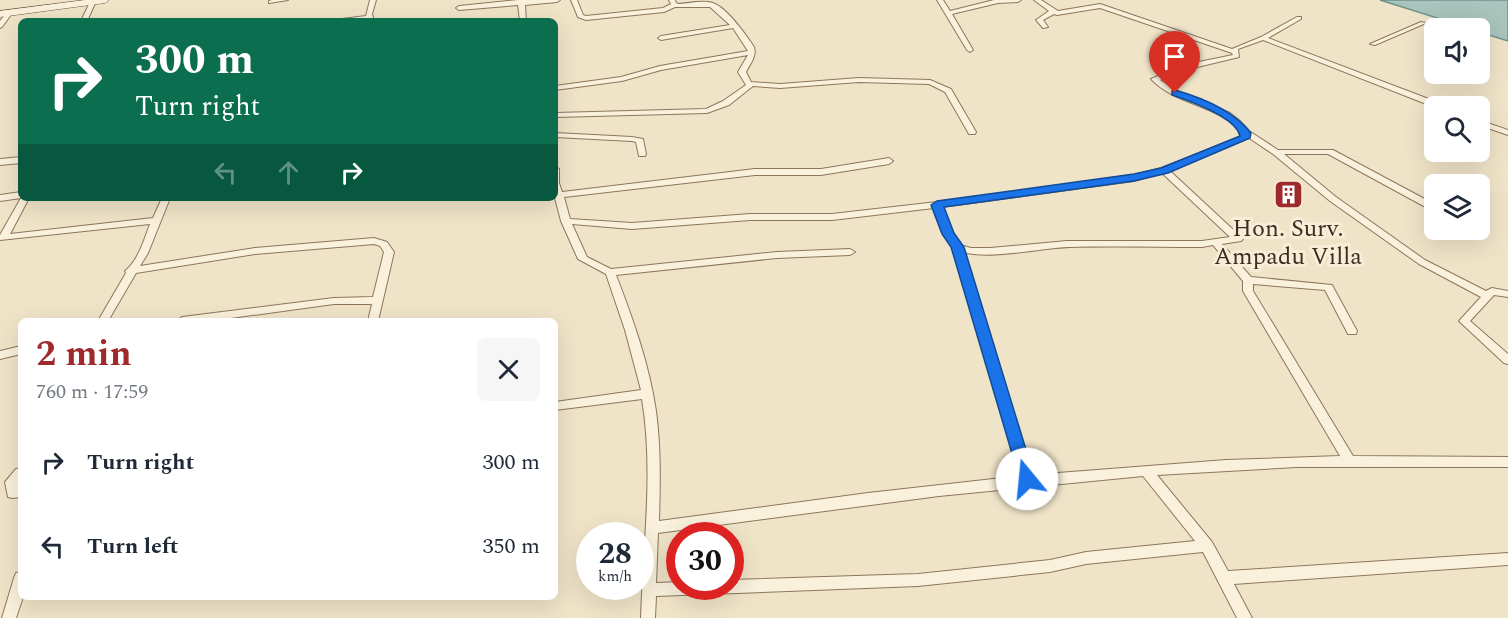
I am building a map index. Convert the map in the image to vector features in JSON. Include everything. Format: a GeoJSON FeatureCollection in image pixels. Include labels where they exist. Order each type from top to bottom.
{"type":"FeatureCollection","features":[{"type":"Feature","properties":{"kind":"street"},"geometry":{"type":"LineString","coordinates":[[0,26],[5,13],[105,0]]}},
{"type":"Feature","properties":{"kind":"street"},"geometry":{"type":"LineString","coordinates":[[270,2],[285,0]]}},
{"type":"Feature","properties":{"kind":"street"},"geometry":{"type":"LineString","coordinates":[[370,18],[373,0]]}},
{"type":"Feature","properties":{"kind":"street"},"geometry":{"type":"LineString","coordinates":[[459,8],[522,1],[557,0]]}},
{"type":"Feature","properties":{"kind":"street"},"geometry":{"type":"LineString","coordinates":[[574,0],[580,16],[586,18],[664,10],[673,2],[712,5],[733,26],[752,52]]}},
{"type":"Feature","properties":{"kind":"street"},"geometry":{"type":"LineString","coordinates":[[940,0],[970,50]]}},
{"type":"Feature","properties":{"kind":"street"},"geometry":{"type":"LineString","coordinates":[[948,13],[998,1],[1018,0]]}},
{"type":"Feature","properties":{"kind":"street"},"geometry":{"type":"LineString","coordinates":[[1037,0],[1052,12],[1061,13],[1103,7],[1235,52]]}},
{"type":"Feature","properties":{"kind":"street"},"geometry":{"type":"LineString","coordinates":[[85,18],[88,1]]}},
{"type":"Feature","properties":{"kind":"street"},"geometry":{"type":"LineString","coordinates":[[522,1],[523,18]]}},
{"type":"Feature","properties":{"kind":"street"},"geometry":{"type":"LineString","coordinates":[[1045,27],[1039,20],[1052,12]]}},
{"type":"Feature","properties":{"kind":"street"},"geometry":{"type":"LineString","coordinates":[[1299,18],[1263,38],[1236,48],[1237,56],[1187,67],[1155,79],[1175,93],[1223,114],[1405,250],[1487,296]]}},
{"type":"Feature","properties":{"kind":"street"},"geometry":{"type":"LineString","coordinates":[[1373,44],[1424,24]]}},
{"type":"Feature","properties":{"kind":"street"},"geometry":{"type":"LineString","coordinates":[[661,38],[733,26]]}},
{"type":"Feature","properties":{"kind":"street"},"geometry":{"type":"LineString","coordinates":[[1263,38],[1424,100]]}},
{"type":"Feature","properties":{"kind":"street"},"geometry":{"type":"LineString","coordinates":[[750,84],[742,72],[752,52]]}},
{"type":"Feature","properties":{"kind":"street"},"geometry":{"type":"LineString","coordinates":[[558,88],[622,79],[660,68],[752,52]]}},
{"type":"Feature","properties":{"kind":"street"},"geometry":{"type":"LineString","coordinates":[[558,115],[707,111],[736,96],[750,84],[780,86],[859,80],[930,82],[948,91],[972,132]]}},
{"type":"Feature","properties":{"kind":"street"},"geometry":{"type":"LineString","coordinates":[[1490,127],[1508,134]]}},
{"type":"Feature","properties":{"kind":"street"},"geometry":{"type":"LineString","coordinates":[[566,221],[632,226],[750,217],[832,217],[1072,188],[1164,170],[1245,138],[1246,133]]}},
{"type":"Feature","properties":{"kind":"street"},"geometry":{"type":"LineString","coordinates":[[558,135],[632,139],[640,141],[642,154]]}},
{"type":"Feature","properties":{"kind":"street"},"geometry":{"type":"LineString","coordinates":[[1276,152],[1296,154],[1330,152],[1424,203]]}},
{"type":"Feature","properties":{"kind":"street"},"geometry":{"type":"LineString","coordinates":[[0,162],[18,160]]}},
{"type":"Feature","properties":{"kind":"street"},"geometry":{"type":"LineString","coordinates":[[560,195],[755,172],[821,172],[889,162]]}},
{"type":"Feature","properties":{"kind":"street"},"geometry":{"type":"LineString","coordinates":[[957,247],[970,251],[990,251],[1067,244],[1216,243],[1239,239],[1164,170]]}},
{"type":"Feature","properties":{"kind":"street"},"geometry":{"type":"LineString","coordinates":[[558,190],[566,221],[583,259],[610,272],[765,256],[850,252]]}},
{"type":"Feature","properties":{"kind":"street"},"geometry":{"type":"LineString","coordinates":[[0,198],[18,195]]}},
{"type":"Feature","properties":{"kind":"street"},"geometry":{"type":"LineString","coordinates":[[23,201],[3,238],[156,221]]}},
{"type":"Feature","properties":{"kind":"street"},"geometry":{"type":"LineString","coordinates":[[105,318],[142,253],[165,201]]}},
{"type":"Feature","properties":{"kind":"street"},"geometry":{"type":"LineString","coordinates":[[937,205],[948,234],[957,247],[1027,479]]}},
{"type":"Feature","properties":{"kind":"street"},"geometry":{"type":"LineString","coordinates":[[130,271],[255,251],[374,241],[384,244],[389,252],[374,318]]}},
{"type":"Feature","properties":{"kind":"street"},"geometry":{"type":"LineString","coordinates":[[1216,243],[1248,280],[1248,291],[1349,460]]}},
{"type":"Feature","properties":{"kind":"street"},"geometry":{"type":"LineString","coordinates":[[610,272],[635,340],[646,394],[652,430],[653,522]]}},
{"type":"Feature","properties":{"kind":"street"},"geometry":{"type":"LineString","coordinates":[[1248,280],[1328,287],[1352,331]]}},
{"type":"Feature","properties":{"kind":"street"},"geometry":{"type":"LineString","coordinates":[[1508,294],[1492,291],[1464,321],[1508,360]]}},
{"type":"Feature","properties":{"kind":"street"},"geometry":{"type":"LineString","coordinates":[[205,318],[334,301],[378,300]]}},
{"type":"Feature","properties":{"kind":"street"},"geometry":{"type":"LineString","coordinates":[[0,355],[18,351]]}},
{"type":"Feature","properties":{"kind":"street"},"geometry":{"type":"LineString","coordinates":[[558,406],[646,394]]}},
{"type":"Feature","properties":{"kind":"street"},"geometry":{"type":"LineString","coordinates":[[654,528],[846,500],[1027,479],[1226,465],[1349,460],[1508,462]]}},
{"type":"Feature","properties":{"kind":"street"},"geometry":{"type":"LineString","coordinates":[[1147,471],[1207,546],[1245,618]]}},
{"type":"Feature","properties":{"kind":"street"},"geometry":{"type":"LineString","coordinates":[[18,475],[11,483],[13,493],[18,492]]}},
{"type":"Feature","properties":{"kind":"street"},"geometry":{"type":"LineString","coordinates":[[654,590],[918,580],[1050,566],[1086,558],[1207,546]]}},
{"type":"Feature","properties":{"kind":"street"},"geometry":{"type":"LineString","coordinates":[[1224,578],[1508,559]]}},
{"type":"Feature","properties":{"kind":"street"},"geometry":{"type":"LineString","coordinates":[[9,618],[18,588]]}},
{"type":"Feature","properties":{"kind":"street"},"geometry":{"type":"LineString","coordinates":[[648,600],[648,618]]}},
{"type":"Feature","properties":{"kind":"water"},"geometry":{"type":"Polygon","coordinates":[[[1380,0],[1508,0],[1508,41],[1490,35],[1490,18],[1437,18],[1380,0]]]}},
{"type":"Feature","properties":{"kind":"place","name":"Hon. Surv. Ampadu Villa"},"geometry":{"type":"Point","coordinates":[1288,195]}},
{"type":"Feature","properties":{"kind":"route"},"geometry":{"type":"LineString","coordinates":[[1027,479],[957,247],[948,234],[937,205],[1134,178],[1164,170],[1245,138],[1246,133],[1236,122],[1208,105],[1175,93]]}}]}
